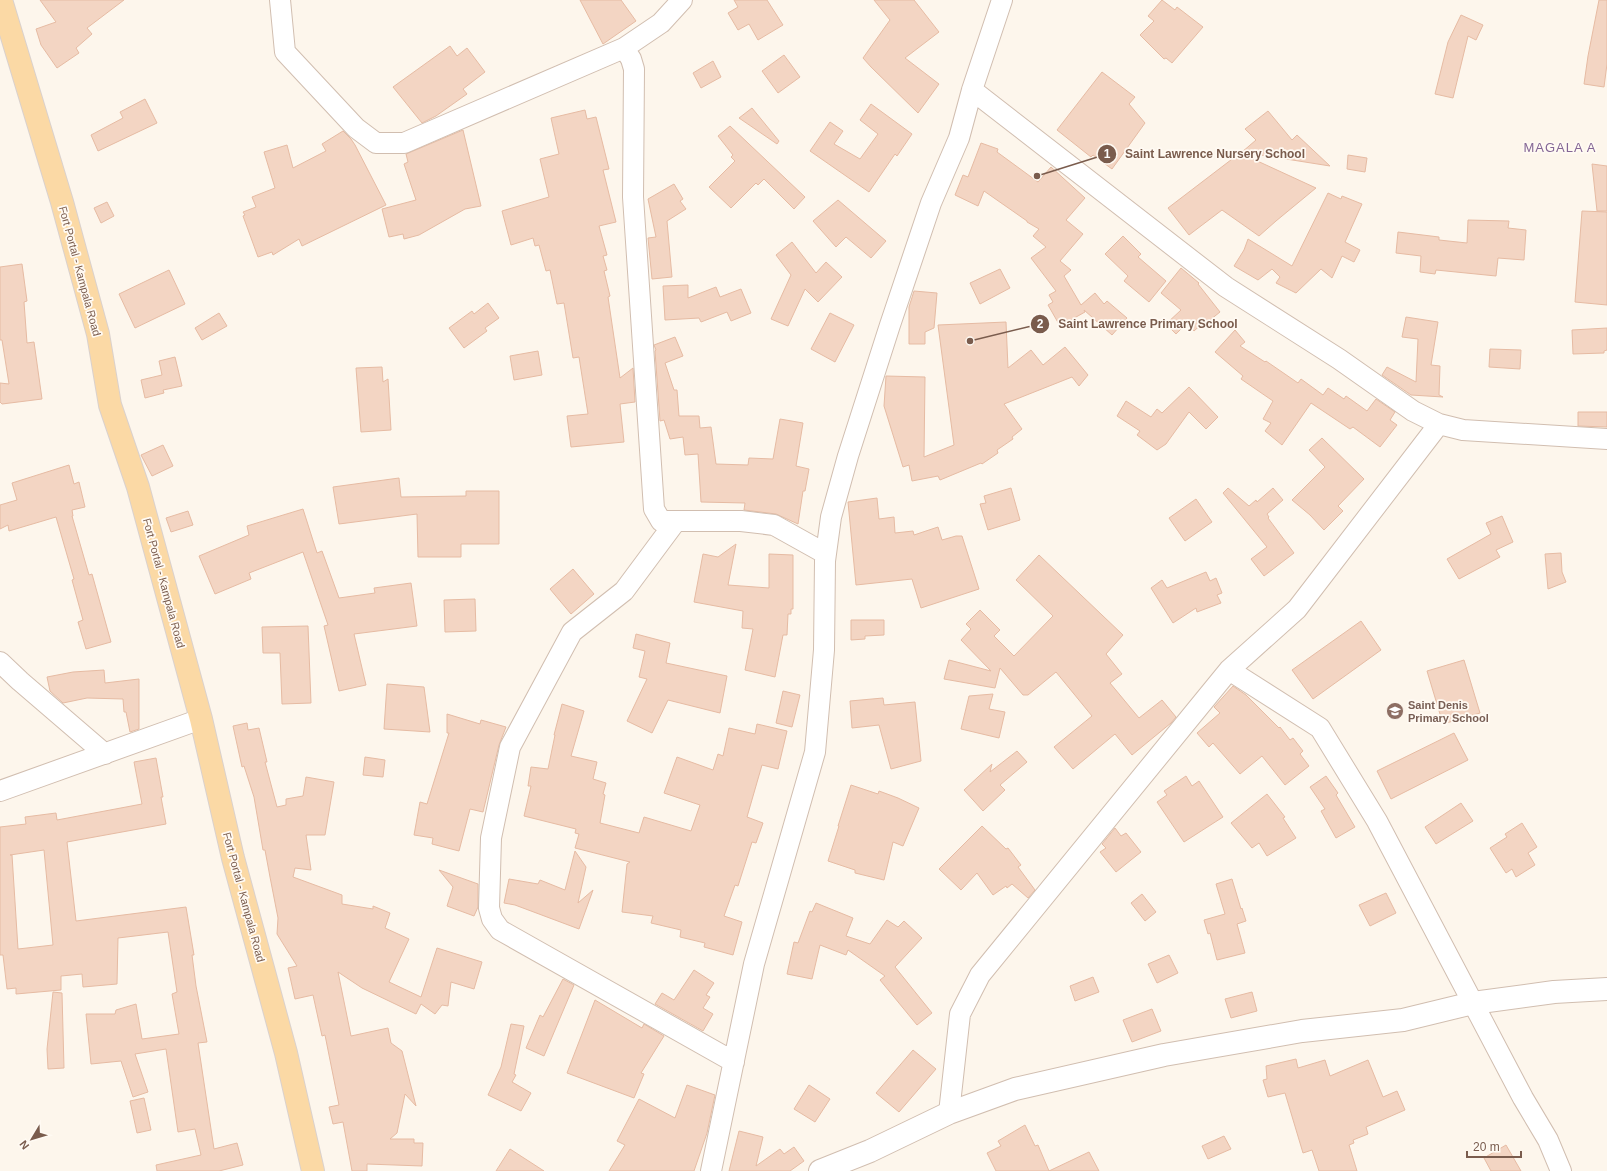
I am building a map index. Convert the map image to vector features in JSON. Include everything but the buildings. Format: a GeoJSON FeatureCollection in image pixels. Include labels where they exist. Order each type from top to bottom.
{"type":"FeatureCollection","features":[{"type":"Feature","properties":{"kind":"main road","name":"Fort Portal - Kampala Road"},"geometry":{"type":"LineString","coordinates":[[1,0],[62,202],[98,334],[110,405],[138,487],[201,720],[233,858],[286,1053],[312,1171]]}},
{"type":"Feature","properties":{"kind":"street"},"geometry":{"type":"LineString","coordinates":[[280,0],[285,52],[356,128],[376,143],[404,143],[624,48],[661,23],[682,0]]}},
{"type":"Feature","properties":{"kind":"street"},"geometry":{"type":"LineString","coordinates":[[711,1171],[754,964],[814,752],[824,650],[824,585],[831,517],[848,456],[931,203],[959,138],[972,90],[1002,0]]}},
{"type":"Feature","properties":{"kind":"street"},"geometry":{"type":"LineString","coordinates":[[624,48],[631,59],[634,69],[633,197],[654,510],[661,521],[741,521],[774,525],[826,554]]}},
{"type":"Feature","properties":{"kind":"street"},"geometry":{"type":"LineString","coordinates":[[972,90],[1226,287],[1339,358],[1413,411],[1439,424],[1463,430],[1607,439]]}},
{"type":"Feature","properties":{"kind":"street"},"geometry":{"type":"LineString","coordinates":[[949,1113],[960,1014],[980,975],[1229,670],[1297,609],[1439,424]]}},
{"type":"Feature","properties":{"kind":"street"},"geometry":{"type":"LineString","coordinates":[[676,521],[624,591],[572,632],[510,747],[491,838],[490,908],[492,919],[500,930],[734,1062]]}},
{"type":"Feature","properties":{"kind":"street"},"geometry":{"type":"LineString","coordinates":[[0,662],[20,682],[105,754]]}},
{"type":"Feature","properties":{"kind":"street"},"geometry":{"type":"LineString","coordinates":[[1229,670],[1320,728],[1377,821],[1523,1098],[1548,1140],[1561,1171]]}},
{"type":"Feature","properties":{"kind":"street"},"geometry":{"type":"LineString","coordinates":[[0,791],[201,720]]}},
{"type":"Feature","properties":{"kind":"street"},"geometry":{"type":"LineString","coordinates":[[821,1171],[870,1151],[949,1113],[1015,1089],[1164,1055],[1302,1031],[1403,1020],[1473,1003],[1554,992],[1607,989]]}},
{"type":"Feature","properties":{"kind":"place","name":"Saint Lawrence Nursery School"},"geometry":{"type":"Point","coordinates":[1037,176]}},
{"type":"Feature","properties":{"kind":"place","name":"Saint Lawrence Primary School"},"geometry":{"type":"Point","coordinates":[970,341]}},
{"type":"Feature","properties":{"kind":"place","name":"Saint Denis Primary School"},"geometry":{"type":"Point","coordinates":[1395,711]}},
{"type":"Feature","properties":{"kind":"district","name":"MAGALA A"},"geometry":{"type":"Point","coordinates":[1560,147]}}]}
